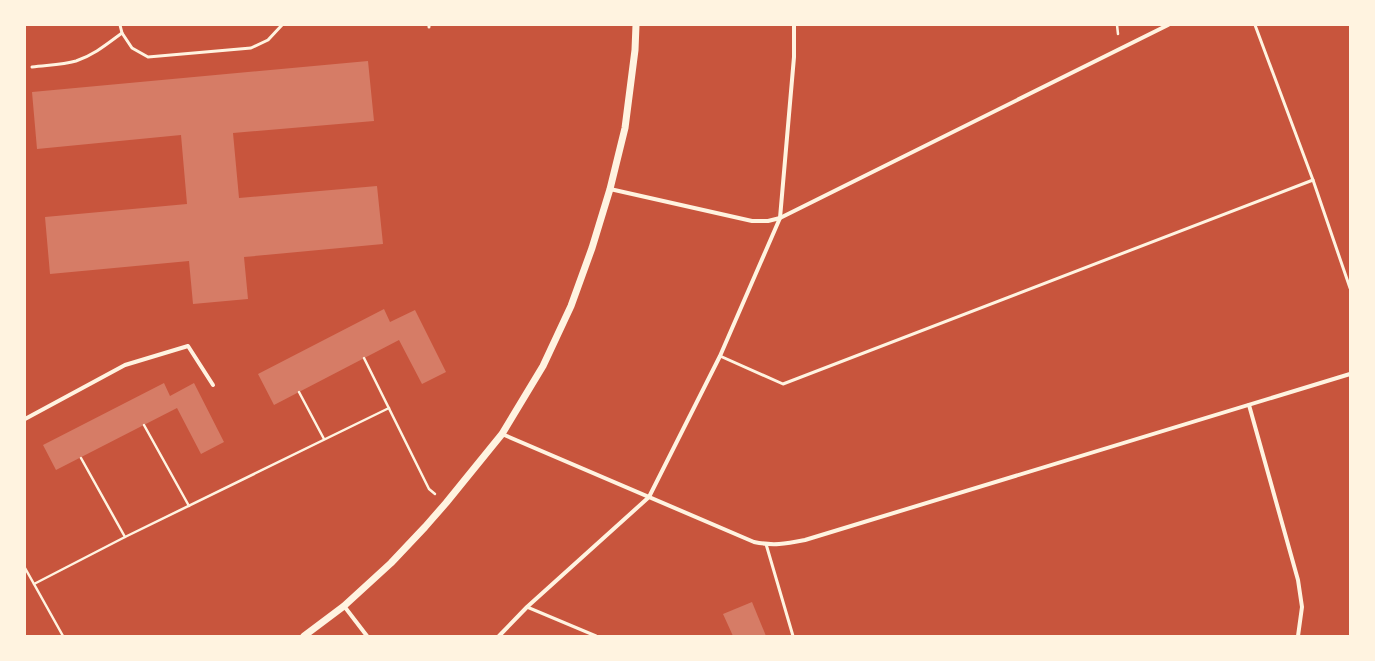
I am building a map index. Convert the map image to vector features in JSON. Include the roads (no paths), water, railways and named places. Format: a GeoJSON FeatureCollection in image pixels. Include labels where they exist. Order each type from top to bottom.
{"type":"FeatureCollection","features":[{"type":"Feature","properties":{"kind":"street"},"geometry":{"type":"LineString","coordinates":[[304,636],[344,606],[391,563],[446,503],[502,434],[543,366],[571,306],[592,248],[610,189],[625,128],[635,50],[636,25]]}},
{"type":"Feature","properties":{"kind":"street"},"geometry":{"type":"LineString","coordinates":[[499,636],[528,607],[649,497],[720,356],[780,218],[794,57],[794,25]]}},
{"type":"Feature","properties":{"kind":"street"},"geometry":{"type":"LineString","coordinates":[[610,189],[752,221],[768,221],[780,218],[1168,25]]}},
{"type":"Feature","properties":{"kind":"street"},"geometry":{"type":"LineString","coordinates":[[25,419],[124,365],[188,346],[213,385]]}},
{"type":"Feature","properties":{"kind":"street"},"geometry":{"type":"LineString","coordinates":[[502,434],[754,542],[781,545],[804,540],[1350,374]]}},
{"type":"Feature","properties":{"kind":"street"},"geometry":{"type":"LineString","coordinates":[[1249,405],[1298,580],[1302,607],[1298,636]]}},
{"type":"Feature","properties":{"kind":"street"},"geometry":{"type":"LineString","coordinates":[[344,606],[367,636]]}},
{"type":"Feature","properties":{"kind":"lane"},"geometry":{"type":"LineString","coordinates":[[120,25],[122,33],[132,48],[148,57],[251,48],[268,40],[282,25]]}},
{"type":"Feature","properties":{"kind":"lane"},"geometry":{"type":"LineString","coordinates":[[1255,25],[1350,288]]}},
{"type":"Feature","properties":{"kind":"lane"},"geometry":{"type":"LineString","coordinates":[[32,67],[75,61],[89,56],[103,48],[122,33]]}},
{"type":"Feature","properties":{"kind":"lane"},"geometry":{"type":"LineString","coordinates":[[720,356],[783,384],[1312,180]]}},
{"type":"Feature","properties":{"kind":"lane"},"geometry":{"type":"LineString","coordinates":[[766,544],[793,636]]}},
{"type":"Feature","properties":{"kind":"lane"},"geometry":{"type":"LineString","coordinates":[[528,607],[596,636]]}}]}
